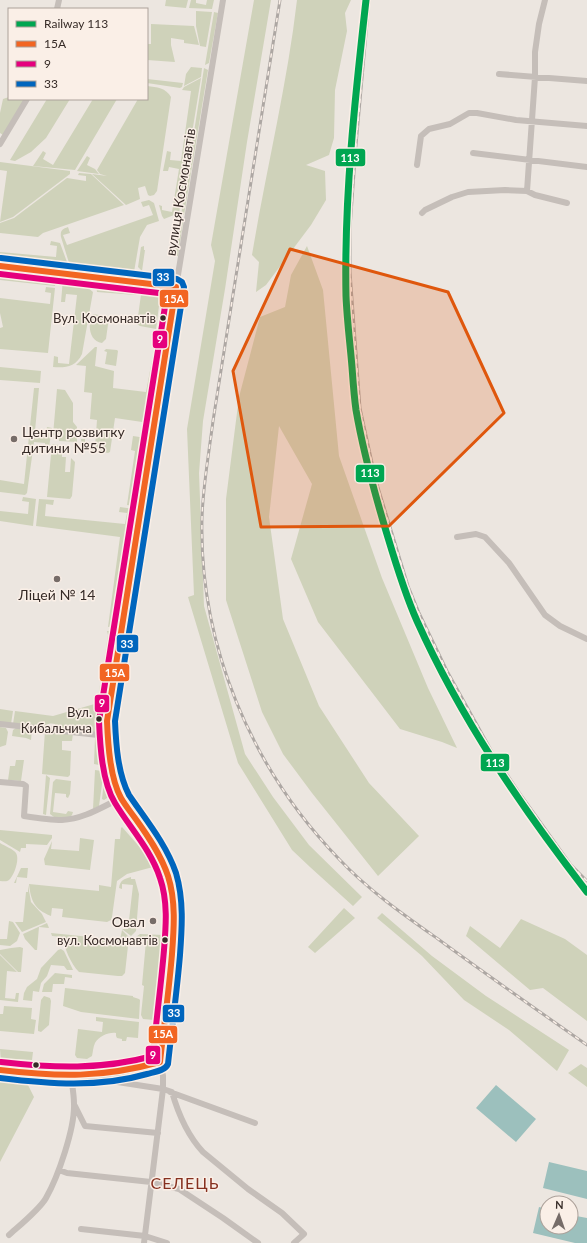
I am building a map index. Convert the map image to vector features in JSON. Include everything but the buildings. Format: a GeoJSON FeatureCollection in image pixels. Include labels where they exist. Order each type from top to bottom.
{"type":"FeatureCollection","features":[{"type":"Feature","properties":{"kind":"street","name":"вулиця Космонавтів"},"geometry":{"type":"LineString","coordinates":[[144,1243],[163,1089],[163,1076],[160,1062],[174,933],[172,896],[164,865],[121,798],[117,787],[107,736],[109,704],[223,0]]}},
{"type":"Feature","properties":{"kind":"street"},"geometry":{"type":"LineString","coordinates":[[527,192],[535,77],[535,52],[539,24],[545,0]]}},
{"type":"Feature","properties":{"kind":"street"},"geometry":{"type":"LineString","coordinates":[[499,74],[587,81]]}},
{"type":"Feature","properties":{"kind":"street"},"geometry":{"type":"LineString","coordinates":[[0,144],[26,100]]}},
{"type":"Feature","properties":{"kind":"street"},"geometry":{"type":"LineString","coordinates":[[417,165],[421,136],[429,129],[450,124],[469,113],[516,120],[531,120],[587,126]]}},
{"type":"Feature","properties":{"kind":"street"},"geometry":{"type":"LineString","coordinates":[[473,153],[587,166]]}},
{"type":"Feature","properties":{"kind":"street"},"geometry":{"type":"LineString","coordinates":[[422,213],[425,210],[452,197],[468,192],[505,190],[527,192],[535,196],[567,203]]}},
{"type":"Feature","properties":{"kind":"street"},"geometry":{"type":"LineString","coordinates":[[0,266],[176,287]]}},
{"type":"Feature","properties":{"kind":"street"},"geometry":{"type":"LineString","coordinates":[[457,537],[476,534],[484,537],[509,564],[545,615],[560,626],[587,639]]}},
{"type":"Feature","properties":{"kind":"street"},"geometry":{"type":"LineString","coordinates":[[0,724],[107,736]]}},
{"type":"Feature","properties":{"kind":"street"},"geometry":{"type":"LineString","coordinates":[[0,782],[23,784],[26,786],[24,816],[62,820],[74,818],[90,813],[121,798]]}},
{"type":"Feature","properties":{"kind":"street"},"geometry":{"type":"LineString","coordinates":[[0,1070],[44,1075],[104,1075],[118,1073],[160,1062]]}},
{"type":"Feature","properties":{"kind":"street"},"geometry":{"type":"LineString","coordinates":[[71,1076],[163,1089],[255,1123]]}},
{"type":"Feature","properties":{"kind":"street"},"geometry":{"type":"LineString","coordinates":[[8,1235],[46,1199],[58,1170],[68,1144],[73,1121],[74,1104],[71,1076]]}},
{"type":"Feature","properties":{"kind":"street"},"geometry":{"type":"LineString","coordinates":[[172,1092],[174,1103],[196,1145],[202,1152],[248,1189],[282,1212],[304,1234],[294,1243]]}},
{"type":"Feature","properties":{"kind":"street"},"geometry":{"type":"LineString","coordinates":[[74,1104],[85,1126],[158,1133]]}},
{"type":"Feature","properties":{"kind":"street"},"geometry":{"type":"LineString","coordinates":[[58,1170],[67,1173],[151,1182],[179,1189],[258,1243]]}},
{"type":"Feature","properties":{"kind":"street"},"geometry":{"type":"LineString","coordinates":[[81,1229],[145,1236],[167,1243]]}},
{"type":"Feature","properties":{"kind":"highlighted area"},"geometry":{"type":"Polygon","coordinates":[[[290,249],[448,292],[504,413],[389,526],[261,527],[233,371],[290,249]]]}},
{"type":"Feature","properties":{"kind":"green space"},"geometry":{"type":"Polygon","coordinates":[[[166,0],[188,0],[186,8],[165,6],[166,0]]]}},
{"type":"Feature","properties":{"kind":"green space"},"geometry":{"type":"Polygon","coordinates":[[[191,0],[196,0],[196,3],[206,5],[207,0],[214,0],[212,9],[189,8],[191,0]]]}},
{"type":"Feature","properties":{"kind":"green space"},"geometry":{"type":"Polygon","coordinates":[[[254,0],[271,0],[203,421],[199,473],[204,606],[245,754],[273,797],[309,845],[362,897],[353,906],[292,850],[238,763],[188,597],[194,595],[187,429],[215,261],[211,245],[254,0]]]}},
{"type":"Feature","properties":{"kind":"green space"},"geometry":{"type":"Polygon","coordinates":[[[297,0],[351,0],[345,13],[347,31],[335,90],[334,138],[329,155],[306,165],[325,171],[326,200],[311,225],[266,285],[256,292],[259,262],[252,255],[288,64],[297,0]]]}},
{"type":"Feature","properties":{"kind":"green space"},"geometry":{"type":"Polygon","coordinates":[[[196,11],[212,12],[206,47],[200,46],[196,26],[196,11]]]}},
{"type":"Feature","properties":{"kind":"green space"},"geometry":{"type":"Polygon","coordinates":[[[214,12],[218,13],[209,63],[205,65],[214,12]]]}},
{"type":"Feature","properties":{"kind":"green space"},"geometry":{"type":"Polygon","coordinates":[[[151,24],[194,26],[199,45],[184,43],[184,40],[171,38],[175,62],[148,60],[148,44],[151,44],[151,24]]]}},
{"type":"Feature","properties":{"kind":"green space"},"geometry":{"type":"Polygon","coordinates":[[[191,67],[202,68],[201,77],[184,86],[186,74],[191,67]]]}},
{"type":"Feature","properties":{"kind":"green space"},"geometry":{"type":"Polygon","coordinates":[[[204,68],[208,70],[184,215],[181,215],[204,68]]]}},
{"type":"Feature","properties":{"kind":"green space"},"geometry":{"type":"Polygon","coordinates":[[[201,78],[179,213],[164,219],[159,205],[162,206],[162,210],[172,212],[179,169],[169,167],[168,171],[163,171],[167,151],[171,152],[170,160],[181,161],[191,91],[182,90],[184,87],[201,78]]]}},
{"type":"Feature","properties":{"kind":"green space"},"geometry":{"type":"Polygon","coordinates":[[[148,79],[183,83],[182,87],[180,88],[148,83],[148,79]]]}},
{"type":"Feature","properties":{"kind":"green space"},"geometry":{"type":"Polygon","coordinates":[[[148,86],[167,92],[171,97],[157,191],[154,195],[148,195],[145,186],[138,188],[140,199],[126,205],[92,174],[107,176],[100,174],[97,170],[137,100],[148,100],[148,86]]]}},
{"type":"Feature","properties":{"kind":"green space"},"geometry":{"type":"Polygon","coordinates":[[[8,97],[8,100],[24,100],[3,135],[0,133],[0,113],[3,99],[8,97]]]}},
{"type":"Feature","properties":{"kind":"green space"},"geometry":{"type":"Polygon","coordinates":[[[46,100],[69,100],[46,138],[31,152],[15,161],[10,160],[46,100]]]}},
{"type":"Feature","properties":{"kind":"green space"},"geometry":{"type":"Polygon","coordinates":[[[92,100],[116,100],[75,170],[33,166],[43,151],[46,153],[43,159],[53,165],[92,100]]]}},
{"type":"Feature","properties":{"kind":"green space"},"geometry":{"type":"Polygon","coordinates":[[[87,156],[90,158],[87,165],[95,169],[99,174],[77,171],[87,156]]]}},
{"type":"Feature","properties":{"kind":"green space"},"geometry":{"type":"Polygon","coordinates":[[[0,162],[70,171],[70,174],[13,217],[0,222],[7,171],[0,170],[0,162]]]}},
{"type":"Feature","properties":{"kind":"green space"},"geometry":{"type":"Polygon","coordinates":[[[79,173],[91,174],[124,205],[43,233],[38,237],[0,233],[0,223],[14,218],[67,178],[86,181],[86,176],[78,175],[79,173]]]}},
{"type":"Feature","properties":{"kind":"green space"},"geometry":{"type":"Polygon","coordinates":[[[149,200],[154,203],[159,221],[147,225],[140,237],[134,272],[70,266],[61,237],[61,232],[63,229],[68,227],[70,233],[63,235],[67,245],[153,215],[149,205],[143,207],[141,202],[149,200]]]}},
{"type":"Feature","properties":{"kind":"green space"},"geometry":{"type":"Polygon","coordinates":[[[179,222],[183,222],[178,256],[174,255],[179,222]]]}},
{"type":"Feature","properties":{"kind":"green space"},"geometry":{"type":"Polygon","coordinates":[[[51,241],[60,243],[67,262],[66,265],[0,258],[0,252],[56,257],[57,246],[50,245],[51,241]]]}},
{"type":"Feature","properties":{"kind":"green space"},"geometry":{"type":"Polygon","coordinates":[[[144,246],[145,250],[142,271],[138,267],[141,247],[144,246]]]}},
{"type":"Feature","properties":{"kind":"green space"},"geometry":{"type":"Polygon","coordinates":[[[307,246],[323,290],[339,456],[382,578],[428,688],[457,748],[400,729],[318,622],[291,559],[312,484],[279,426],[269,517],[283,619],[319,706],[369,783],[419,836],[378,876],[283,754],[262,712],[226,600],[226,499],[239,397],[260,317],[285,307],[291,275],[307,246]]]}},
{"type":"Feature","properties":{"kind":"green space"},"geometry":{"type":"Polygon","coordinates":[[[0,260],[50,265],[50,268],[0,262],[0,260]]]}},
{"type":"Feature","properties":{"kind":"green space"},"geometry":{"type":"Polygon","coordinates":[[[71,268],[133,275],[130,277],[72,270],[71,268]]]}},
{"type":"Feature","properties":{"kind":"green space"},"geometry":{"type":"Polygon","coordinates":[[[0,273],[56,279],[55,286],[0,280],[0,273]]]}},
{"type":"Feature","properties":{"kind":"green space"},"geometry":{"type":"Polygon","coordinates":[[[63,279],[80,281],[93,292],[80,358],[77,362],[70,366],[53,367],[54,356],[58,357],[58,363],[69,364],[77,295],[66,294],[65,302],[61,302],[63,279]]]}},
{"type":"Feature","properties":{"kind":"green space"},"geometry":{"type":"Polygon","coordinates":[[[99,281],[137,285],[139,288],[138,294],[97,292],[96,283],[99,281]]]}},
{"type":"Feature","properties":{"kind":"green space"},"geometry":{"type":"Polygon","coordinates":[[[46,287],[55,288],[48,353],[0,349],[0,328],[3,327],[0,313],[0,298],[50,304],[51,293],[45,292],[46,287]]]}},
{"type":"Feature","properties":{"kind":"green space"},"geometry":{"type":"Polygon","coordinates":[[[142,287],[163,289],[169,294],[168,307],[159,306],[156,329],[137,324],[142,287]]]}},
{"type":"Feature","properties":{"kind":"green space"},"geometry":{"type":"Polygon","coordinates":[[[93,314],[109,317],[106,339],[102,343],[94,339],[90,332],[90,322],[93,314]]]}},
{"type":"Feature","properties":{"kind":"green space"},"geometry":{"type":"Polygon","coordinates":[[[157,334],[163,335],[149,423],[115,418],[110,452],[108,453],[84,449],[81,439],[85,439],[85,446],[95,447],[97,420],[90,419],[92,393],[84,392],[86,366],[76,365],[95,347],[97,347],[95,366],[114,371],[113,388],[146,392],[157,334]]]}},
{"type":"Feature","properties":{"kind":"green space"},"geometry":{"type":"Polygon","coordinates":[[[106,349],[118,351],[116,366],[105,364],[107,352],[104,351],[106,349]]]}},
{"type":"Feature","properties":{"kind":"green space"},"geometry":{"type":"Polygon","coordinates":[[[0,367],[41,371],[40,383],[0,380],[0,367]]]}},
{"type":"Feature","properties":{"kind":"green space"},"geometry":{"type":"Polygon","coordinates":[[[34,388],[39,388],[35,431],[46,432],[47,427],[52,428],[49,447],[45,447],[45,443],[34,442],[27,493],[25,495],[0,492],[0,480],[24,484],[34,388]]]}},
{"type":"Feature","properties":{"kind":"green space"},"geometry":{"type":"Polygon","coordinates":[[[57,389],[65,390],[73,403],[73,422],[77,427],[77,442],[59,441],[59,436],[53,435],[57,389]]]}},
{"type":"Feature","properties":{"kind":"green space"},"geometry":{"type":"Polygon","coordinates":[[[133,436],[146,438],[135,506],[127,505],[135,451],[131,450],[133,436]]]}},
{"type":"Feature","properties":{"kind":"green space"},"geometry":{"type":"Polygon","coordinates":[[[52,444],[59,445],[62,451],[62,457],[66,457],[65,472],[70,472],[71,458],[75,462],[72,496],[70,499],[47,497],[52,444]]]}},
{"type":"Feature","properties":{"kind":"green space"},"geometry":{"type":"Polygon","coordinates":[[[23,497],[36,499],[33,526],[0,521],[0,511],[28,514],[29,502],[22,501],[23,497]]]}},
{"type":"Feature","properties":{"kind":"green space"},"geometry":{"type":"Polygon","coordinates":[[[39,499],[54,500],[53,505],[46,504],[45,516],[125,524],[127,513],[119,512],[120,507],[134,509],[117,622],[115,626],[108,627],[120,537],[36,526],[39,499]]]}},
{"type":"Feature","properties":{"kind":"green space"},"geometry":{"type":"Polygon","coordinates":[[[107,631],[112,631],[115,634],[107,682],[101,681],[108,635],[107,631]]]}},
{"type":"Feature","properties":{"kind":"green space"},"geometry":{"type":"Polygon","coordinates":[[[100,685],[106,686],[101,715],[99,715],[98,725],[101,727],[101,734],[55,728],[55,724],[49,724],[42,727],[30,727],[13,724],[15,711],[53,716],[98,703],[100,685]]]}},
{"type":"Feature","properties":{"kind":"green space"},"geometry":{"type":"Polygon","coordinates":[[[0,709],[13,711],[11,724],[0,722],[0,709]]]}},
{"type":"Feature","properties":{"kind":"green space"},"geometry":{"type":"Polygon","coordinates":[[[0,727],[6,728],[8,732],[6,745],[0,747],[0,727]]]}},
{"type":"Feature","properties":{"kind":"green space"},"geometry":{"type":"Polygon","coordinates":[[[16,728],[32,729],[31,740],[12,736],[13,730],[16,728]]]}},
{"type":"Feature","properties":{"kind":"green space"},"geometry":{"type":"Polygon","coordinates":[[[45,731],[73,733],[72,741],[62,741],[62,750],[71,751],[70,775],[68,777],[42,774],[45,731]]]}},
{"type":"Feature","properties":{"kind":"green space"},"geometry":{"type":"Polygon","coordinates":[[[95,738],[102,738],[106,764],[104,766],[94,764],[95,738]]]}},
{"type":"Feature","properties":{"kind":"green space"},"geometry":{"type":"Polygon","coordinates":[[[16,760],[24,760],[21,781],[8,780],[10,766],[15,766],[16,760]]]}},
{"type":"Feature","properties":{"kind":"green space"},"geometry":{"type":"Polygon","coordinates":[[[95,770],[102,771],[103,777],[99,806],[93,809],[95,770]]]}},
{"type":"Feature","properties":{"kind":"green space"},"geometry":{"type":"Polygon","coordinates":[[[107,771],[113,794],[104,800],[102,799],[105,772],[107,771]]]}},
{"type":"Feature","properties":{"kind":"green space"},"geometry":{"type":"Polygon","coordinates":[[[46,775],[50,778],[46,815],[43,814],[46,775]]]}},
{"type":"Feature","properties":{"kind":"green space"},"geometry":{"type":"Polygon","coordinates":[[[56,779],[71,781],[70,794],[68,798],[66,797],[66,794],[55,793],[53,812],[66,814],[68,811],[73,812],[69,818],[54,817],[50,814],[53,782],[56,779]]]}},
{"type":"Feature","properties":{"kind":"green space"},"geometry":{"type":"Polygon","coordinates":[[[123,822],[135,828],[140,833],[159,863],[158,865],[156,866],[123,822]]]}},
{"type":"Feature","properties":{"kind":"green space"},"geometry":{"type":"Polygon","coordinates":[[[122,827],[145,853],[153,867],[127,874],[117,881],[111,920],[107,922],[62,917],[63,909],[52,908],[51,916],[34,904],[29,884],[99,891],[99,885],[111,887],[115,839],[120,839],[122,827]]]}},
{"type":"Feature","properties":{"kind":"green space"},"geometry":{"type":"Polygon","coordinates":[[[0,830],[52,835],[52,838],[47,845],[26,844],[26,848],[21,848],[20,852],[0,840],[0,830]]]}},
{"type":"Feature","properties":{"kind":"green space"},"geometry":{"type":"Polygon","coordinates":[[[80,838],[94,840],[90,870],[45,865],[44,859],[52,841],[51,849],[79,851],[80,838]]]}},
{"type":"Feature","properties":{"kind":"green space"},"geometry":{"type":"Polygon","coordinates":[[[0,843],[13,850],[17,856],[17,863],[11,878],[8,881],[0,881],[0,843]]]}},
{"type":"Feature","properties":{"kind":"green space"},"geometry":{"type":"Polygon","coordinates":[[[21,868],[28,868],[27,878],[17,877],[16,883],[14,883],[21,868]]]}},
{"type":"Feature","properties":{"kind":"green space"},"geometry":{"type":"Polygon","coordinates":[[[131,877],[131,879],[135,879],[139,894],[136,931],[131,936],[122,929],[128,929],[133,885],[122,884],[122,889],[119,888],[120,883],[123,880],[131,877]]]}},
{"type":"Feature","properties":{"kind":"green space"},"geometry":{"type":"Polygon","coordinates":[[[28,885],[31,902],[42,914],[46,922],[22,932],[15,922],[23,922],[28,885]]]}},
{"type":"Feature","properties":{"kind":"green space"},"geometry":{"type":"Polygon","coordinates":[[[165,893],[167,894],[170,928],[168,929],[164,927],[164,918],[166,917],[166,901],[162,898],[165,893]]]}},
{"type":"Feature","properties":{"kind":"green space"},"geometry":{"type":"Polygon","coordinates":[[[344,908],[355,918],[315,953],[308,947],[344,908]]]}},
{"type":"Feature","properties":{"kind":"green space"},"geometry":{"type":"Polygon","coordinates":[[[382,913],[432,956],[486,996],[569,1050],[557,1071],[509,1030],[464,1000],[422,956],[377,918],[382,913]]]}},
{"type":"Feature","properties":{"kind":"green space"},"geometry":{"type":"Polygon","coordinates":[[[521,919],[565,939],[587,955],[587,1021],[543,988],[530,990],[466,936],[470,926],[500,948],[521,919]]]}},
{"type":"Feature","properties":{"kind":"green space"},"geometry":{"type":"Polygon","coordinates":[[[9,921],[13,922],[20,933],[17,941],[10,946],[0,945],[0,939],[7,939],[9,921]]]}},
{"type":"Feature","properties":{"kind":"green space"},"geometry":{"type":"Polygon","coordinates":[[[47,923],[49,928],[39,927],[37,950],[35,950],[25,939],[23,934],[47,923]]]}},
{"type":"Feature","properties":{"kind":"green space"},"geometry":{"type":"Polygon","coordinates":[[[122,930],[129,937],[125,973],[122,976],[79,972],[68,956],[63,937],[52,936],[51,933],[120,940],[122,930]]]}},
{"type":"Feature","properties":{"kind":"green space"},"geometry":{"type":"Polygon","coordinates":[[[140,934],[163,935],[154,1020],[143,1019],[141,1015],[146,941],[135,940],[135,944],[132,944],[133,939],[140,934]]]}},
{"type":"Feature","properties":{"kind":"green space"},"geometry":{"type":"Polygon","coordinates":[[[165,941],[169,941],[161,1017],[160,1020],[157,1020],[165,941]]]}},
{"type":"Feature","properties":{"kind":"green space"},"geometry":{"type":"Polygon","coordinates":[[[20,947],[23,948],[21,972],[18,972],[0,954],[0,950],[20,947]]]}},
{"type":"Feature","properties":{"kind":"green space"},"geometry":{"type":"Polygon","coordinates":[[[61,949],[64,951],[73,970],[67,970],[64,966],[51,965],[47,976],[41,983],[39,992],[33,991],[32,1001],[23,1000],[27,987],[37,979],[41,968],[58,950],[61,949]]]}},
{"type":"Feature","properties":{"kind":"green space"},"geometry":{"type":"Polygon","coordinates":[[[0,955],[17,972],[7,971],[5,998],[15,999],[16,993],[19,993],[18,1002],[0,1000],[0,955]]]}},
{"type":"Feature","properties":{"kind":"green space"},"geometry":{"type":"Polygon","coordinates":[[[55,973],[72,975],[72,978],[65,977],[64,984],[53,984],[52,992],[42,992],[44,984],[55,973]]]}},
{"type":"Feature","properties":{"kind":"green space"},"geometry":{"type":"Polygon","coordinates":[[[65,988],[133,996],[140,1000],[139,1019],[81,1012],[63,1006],[65,988]]]}},
{"type":"Feature","properties":{"kind":"green space"},"geometry":{"type":"Polygon","coordinates":[[[44,996],[50,998],[51,1001],[49,1025],[41,1032],[38,1031],[38,1027],[41,1000],[44,996]]]}},
{"type":"Feature","properties":{"kind":"green space"},"geometry":{"type":"Polygon","coordinates":[[[4,1006],[32,1008],[31,1019],[36,1020],[34,1034],[0,1031],[0,1014],[3,1014],[4,1006]]]}},
{"type":"Feature","properties":{"kind":"green space"},"geometry":{"type":"Polygon","coordinates":[[[96,1017],[139,1022],[138,1038],[127,1037],[126,1041],[122,1041],[122,1039],[117,1038],[116,1033],[107,1034],[99,1038],[95,1043],[92,1056],[87,1059],[77,1058],[75,1055],[78,1029],[102,1032],[103,1022],[96,1021],[96,1017]]]}},
{"type":"Feature","properties":{"kind":"green space"},"geometry":{"type":"Polygon","coordinates":[[[153,1023],[158,1024],[160,1027],[157,1053],[150,1051],[153,1023]]]}},
{"type":"Feature","properties":{"kind":"green space"},"geometry":{"type":"Polygon","coordinates":[[[0,1049],[33,1052],[32,1060],[17,1059],[14,1063],[1,1062],[0,1049]]]}},
{"type":"Feature","properties":{"kind":"green space"},"geometry":{"type":"Polygon","coordinates":[[[95,1062],[95,1066],[73,1067],[74,1063],[95,1062]]]}},
{"type":"Feature","properties":{"kind":"green space"},"geometry":{"type":"Polygon","coordinates":[[[581,1064],[587,1068],[587,1087],[568,1073],[581,1064]]]}},
{"type":"Feature","properties":{"kind":"green space"},"geometry":{"type":"Polygon","coordinates":[[[0,1080],[27,1083],[34,1097],[0,1162],[0,1080]]]}},
{"type":"Feature","properties":{"kind":"water"},"geometry":{"type":"Polygon","coordinates":[[[496,1085],[536,1119],[516,1142],[476,1108],[496,1085]]]}},
{"type":"Feature","properties":{"kind":"water"},"geometry":{"type":"Polygon","coordinates":[[[549,1162],[587,1171],[587,1199],[579,1197],[579,1195],[571,1195],[543,1188],[549,1162]]]}},
{"type":"Feature","properties":{"kind":"water"},"geometry":{"type":"Polygon","coordinates":[[[539,1207],[539,1234],[533,1233],[539,1207]]]}},
{"type":"Feature","properties":{"kind":"water"},"geometry":{"type":"Polygon","coordinates":[[[579,1216],[587,1218],[587,1243],[575,1243],[541,1235],[579,1235],[579,1216]]]}},
{"type":"Feature","properties":{"kind":"railway"},"geometry":{"type":"LineString","coordinates":[[280,0],[206,469],[202,518],[203,565],[210,612],[221,658],[236,702],[256,745],[280,785],[308,823],[339,859],[374,892],[399,911],[587,1045]]}},
{"type":"Feature","properties":{"kind":"railway"},"geometry":{"type":"LineString","coordinates":[[369,0],[350,228],[350,272],[360,408],[376,481],[408,586],[419,613],[447,671],[492,752],[571,865],[587,881]]}},
{"type":"Feature","properties":{"kind":"rail line","name":"113"},"geometry":{"type":"LineString","coordinates":[[366,0],[351,148],[347,222],[346,296],[355,405],[369,471],[404,588],[412,610],[434,657],[453,693],[494,762],[539,828],[587,892]]}},
{"type":"Feature","properties":{"kind":"transit line","name":"33"},"geometry":{"type":"LineString","coordinates":[[0,1078],[55,1083],[92,1083],[129,1078],[156,1072],[162,1070],[168,1064],[182,924],[179,883],[167,852],[125,787],[118,759],[115,721],[184,287],[182,282],[177,279],[1,258]]}},
{"type":"Feature","properties":{"kind":"transit line","name":"15A"},"geometry":{"type":"LineString","coordinates":[[0,266],[176,287],[107,721],[110,761],[117,790],[158,853],[171,885],[174,915],[173,944],[160,1062],[119,1071],[80,1075],[42,1074],[0,1070]]}},
{"type":"Feature","properties":{"kind":"transit line","name":"9"},"geometry":{"type":"LineString","coordinates":[[0,274],[167,294],[99,721],[102,763],[107,785],[115,803],[140,839],[151,858],[163,887],[166,914],[165,941],[153,1056],[134,1061],[96,1066],[40,1066],[1,1062]]}},
{"type":"Feature","properties":{"kind":"place","name":"Вул. Космонавтів"},"geometry":{"type":"Point","coordinates":[163,318]}},
{"type":"Feature","properties":{"kind":"place","name":"Центр розвитку дитини №55"},"geometry":{"type":"Point","coordinates":[14,439]}},
{"type":"Feature","properties":{"kind":"place","name":"Ліцей № 14"},"geometry":{"type":"Point","coordinates":[57,579]}},
{"type":"Feature","properties":{"kind":"place","name":"Вул. Кибальчича"},"geometry":{"type":"Point","coordinates":[99,719]}},
{"type":"Feature","properties":{"kind":"place","name":"Овал"},"geometry":{"type":"Point","coordinates":[153,921]}},
{"type":"Feature","properties":{"kind":"place","name":"вул. Космонавтів"},"geometry":{"type":"Point","coordinates":[165,940]}},
{"type":"Feature","properties":{"kind":"district","name":"СЕЛЕЦЬ"},"geometry":{"type":"Point","coordinates":[185,1182]}}]}
